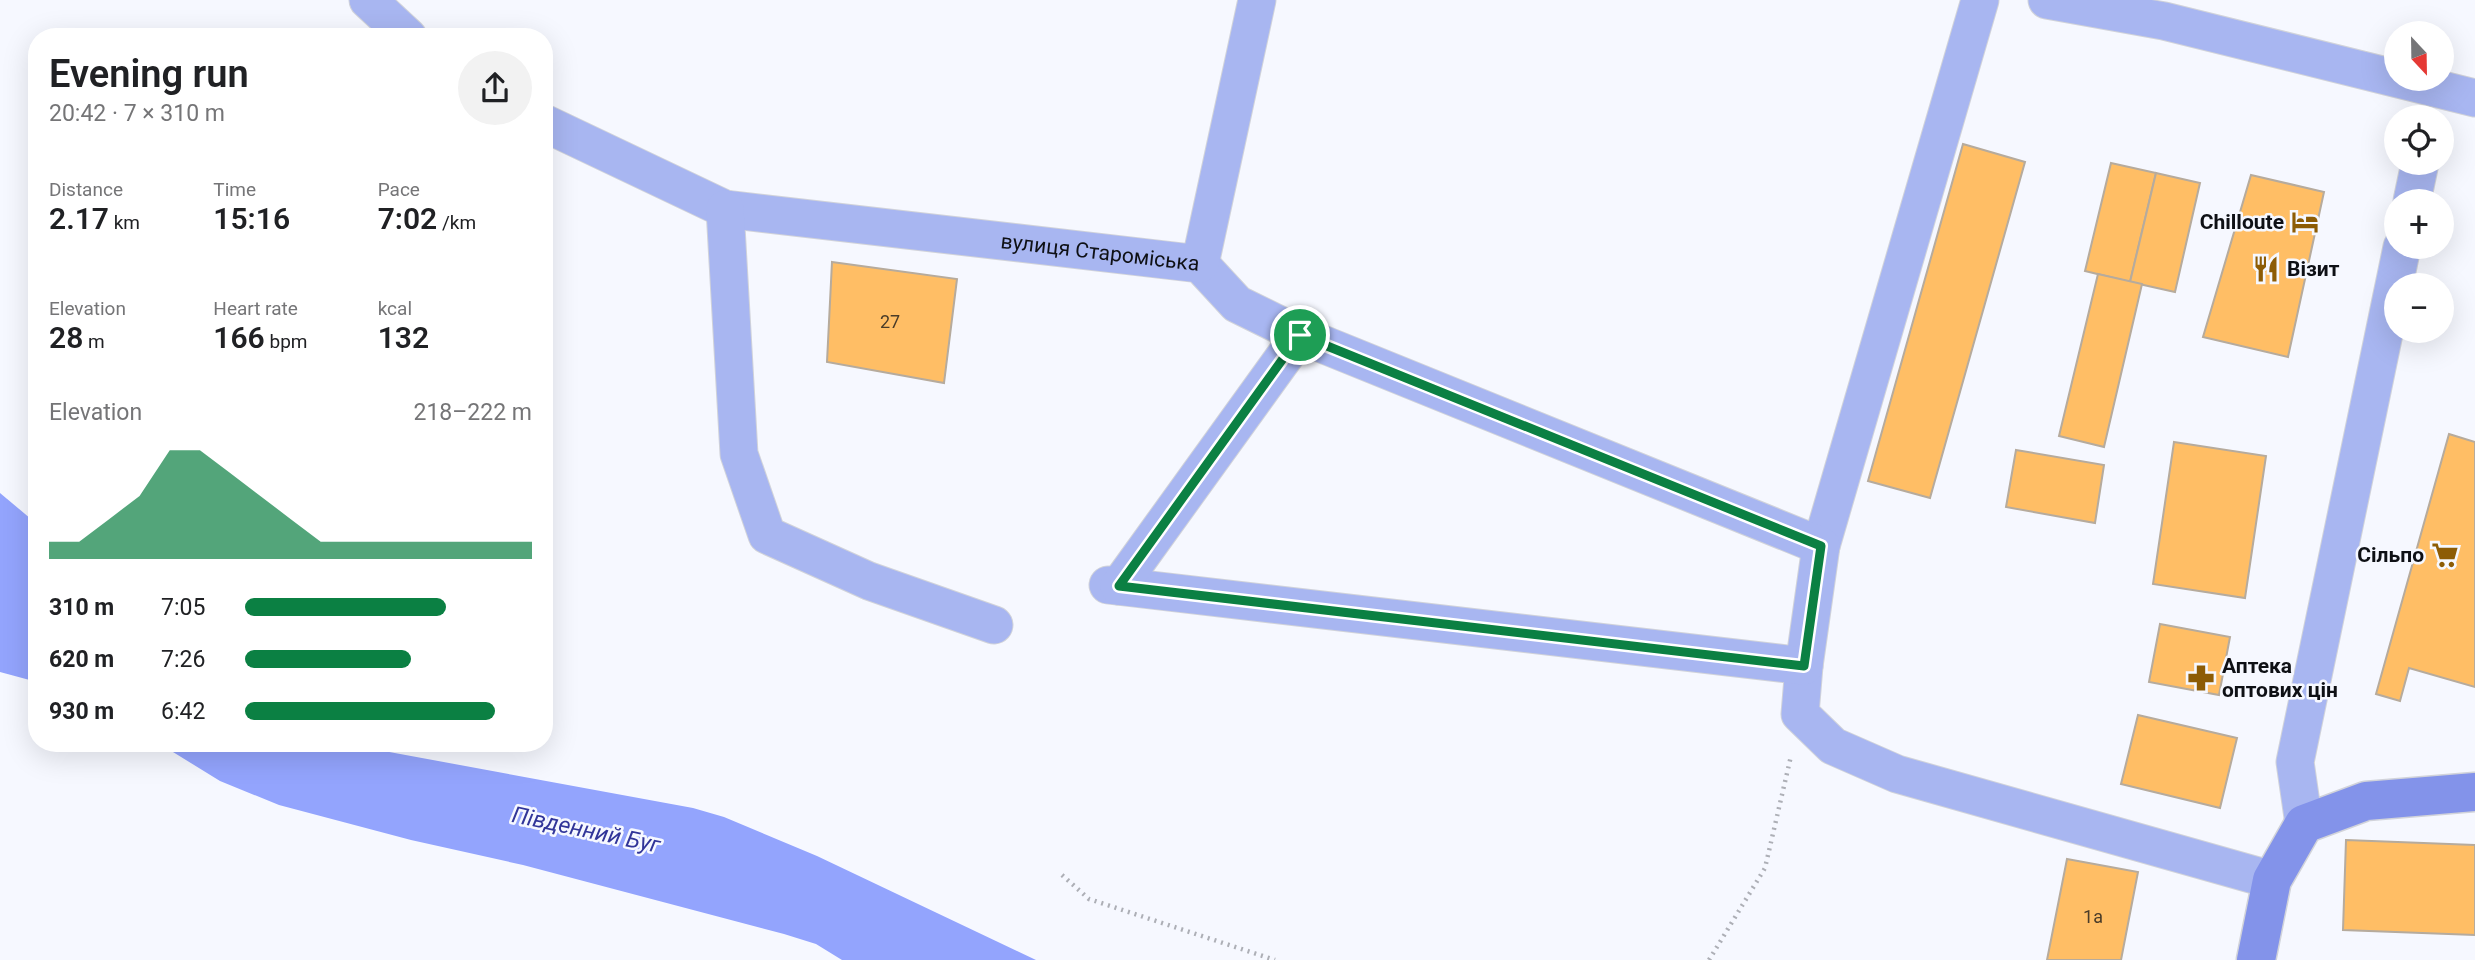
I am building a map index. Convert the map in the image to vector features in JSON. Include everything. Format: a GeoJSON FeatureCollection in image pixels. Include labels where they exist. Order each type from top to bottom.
{"type":"FeatureCollection","features":[{"type":"Feature","properties":{"kind":"main road"},"geometry":{"type":"LineString","coordinates":[[2256,960],[2272,880],[2304,824],[2366,801],[2475,792]]}},
{"type":"Feature","properties":{"kind":"street"},"geometry":{"type":"LineString","coordinates":[[368,0],[398,28]]}},
{"type":"Feature","properties":{"kind":"street"},"geometry":{"type":"LineString","coordinates":[[1200,264],[1257,0]]}},
{"type":"Feature","properties":{"kind":"street"},"geometry":{"type":"LineString","coordinates":[[1980,0],[1821,546],[1800,714],[1833,746],[1897,774],[2272,880]]}},
{"type":"Feature","properties":{"kind":"street"},"geometry":{"type":"LineString","coordinates":[[2047,0],[2167,10],[2432,103],[2475,98]]}},
{"type":"Feature","properties":{"kind":"street","name":"вулиця Староміська"},"geometry":{"type":"LineString","coordinates":[[553,127],[724,209],[1200,264],[1237,304],[1300,335],[1821,546]]}},
{"type":"Feature","properties":{"kind":"street"},"geometry":{"type":"LineString","coordinates":[[724,209],[739,454],[767,535],[869,581],[994,625]]}},
{"type":"Feature","properties":{"kind":"street"},"geometry":{"type":"LineString","coordinates":[[2304,824],[2295,762],[2400,259]]}},
{"type":"Feature","properties":{"kind":"street"},"geometry":{"type":"LineString","coordinates":[[1300,335],[1113,586],[1804,666]]}},
{"type":"Feature","properties":{"kind":"path"},"geometry":{"type":"LineString","coordinates":[[1709,960],[1765,869],[1800,714]]}},
{"type":"Feature","properties":{"kind":"path"},"geometry":{"type":"LineString","coordinates":[[1062,875],[1089,899],[1275,960]]}},
{"type":"Feature","properties":{"kind":"water"},"geometry":{"type":"Polygon","coordinates":[[[0,493],[28,516],[28,680],[0,672],[0,493]]]}},
{"type":"Feature","properties":{"kind":"water","name":"Південний Буг"},"geometry":{"type":"Polygon","coordinates":[[[173,752],[389,752],[693,808],[724,817],[817,856],[1036,960],[842,960],[816,944],[784,934],[523,865],[411,840],[279,805],[220,781],[173,752]]]}},
{"type":"Feature","properties":{"kind":"building"},"geometry":{"type":"Polygon","coordinates":[[[1963,144],[2025,162],[1930,498],[1868,481],[1963,144]]]}},
{"type":"Feature","properties":{"kind":"building"},"geometry":{"type":"Polygon","coordinates":[[[2111,163],[2156,173],[2130,282],[2085,271],[2111,163]]]}},
{"type":"Feature","properties":{"kind":"building"},"geometry":{"type":"Polygon","coordinates":[[[2156,173],[2200,183],[2175,292],[2130,282],[2156,173]]]}},
{"type":"Feature","properties":{"kind":"building"},"geometry":{"type":"Polygon","coordinates":[[[2251,175],[2324,192],[2288,357],[2203,337],[2251,175]]]}},
{"type":"Feature","properties":{"kind":"building"},"geometry":{"type":"Polygon","coordinates":[[[832,262],[957,279],[944,383],[827,362],[832,262]]]}},
{"type":"Feature","properties":{"kind":"building"},"geometry":{"type":"Polygon","coordinates":[[[2098,274],[2142,284],[2104,447],[2059,436],[2098,274]]]}},
{"type":"Feature","properties":{"kind":"building","name":"Сільпо"},"geometry":{"type":"Polygon","coordinates":[[[2449,434],[2475,442],[2475,687],[2409,668],[2400,701],[2376,694],[2449,434]]]}},
{"type":"Feature","properties":{"kind":"building"},"geometry":{"type":"Polygon","coordinates":[[[2174,442],[2266,456],[2245,598],[2153,584],[2174,442]]]}},
{"type":"Feature","properties":{"kind":"building"},"geometry":{"type":"Polygon","coordinates":[[[2016,450],[2104,465],[2095,523],[2006,507],[2016,450]]]}},
{"type":"Feature","properties":{"kind":"building"},"geometry":{"type":"Polygon","coordinates":[[[2160,624],[2230,637],[2219,695],[2149,682],[2160,624]]]}},
{"type":"Feature","properties":{"kind":"building"},"geometry":{"type":"Polygon","coordinates":[[[2138,715],[2237,738],[2220,808],[2121,784],[2138,715]]]}},
{"type":"Feature","properties":{"kind":"building"},"geometry":{"type":"Polygon","coordinates":[[[2346,840],[2475,845],[2475,935],[2343,930],[2346,840]]]}},
{"type":"Feature","properties":{"kind":"building"},"geometry":{"type":"Polygon","coordinates":[[[2067,859],[2138,872],[2121,960],[2047,960],[2067,859]]]}},
{"type":"Feature","properties":{"kind":"place","name":"Chilloute"},"geometry":{"type":"Point","coordinates":[2305,222]}},
{"type":"Feature","properties":{"kind":"place","name":"Візит"},"geometry":{"type":"Point","coordinates":[2266,269]}},
{"type":"Feature","properties":{"kind":"place","name":"Сільпо"},"geometry":{"type":"Point","coordinates":[2445,555]}},
{"type":"Feature","properties":{"kind":"place","name":"Аптека оптових цін"},"geometry":{"type":"Point","coordinates":[2201,678]}},
{"type":"Feature","properties":{"kind":"route"},"geometry":{"type":"LineString","coordinates":[[1300,335],[1821,546],[1804,666],[1119,586],[1300,335]]}}]}
